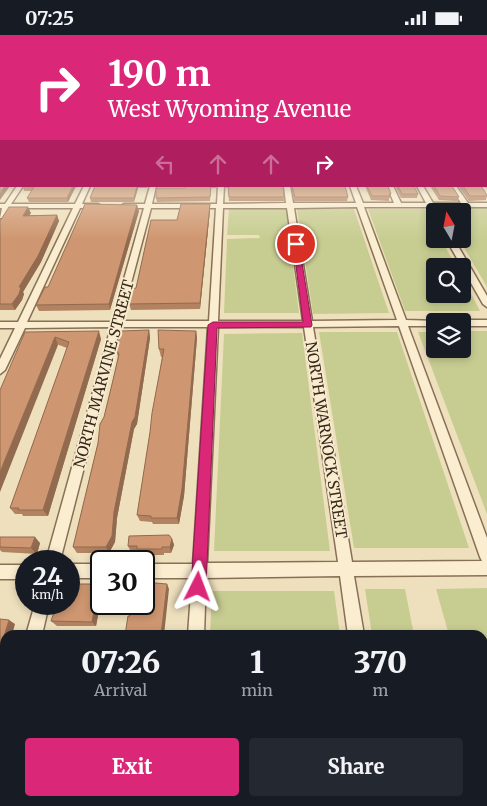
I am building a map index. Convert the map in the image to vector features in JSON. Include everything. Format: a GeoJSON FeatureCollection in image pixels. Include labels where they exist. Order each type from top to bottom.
{"type":"FeatureCollection","features":[{"type":"Feature","properties":{"kind":"street"},"geometry":{"type":"LineString","coordinates":[[0,216],[3,206],[19,187]]}},
{"type":"Feature","properties":{"kind":"street"},"geometry":{"type":"LineString","coordinates":[[0,370],[4,353],[21,325],[88,187]]}},
{"type":"Feature","properties":{"kind":"street","name":"NORTH MARVINE STREET"},"geometry":{"type":"LineString","coordinates":[[56,550],[153,187]]}},
{"type":"Feature","properties":{"kind":"street"},"geometry":{"type":"LineString","coordinates":[[196,630],[221,187]]}},
{"type":"Feature","properties":{"kind":"street","name":"NORTH WARNOCK STREET"},"geometry":{"type":"LineString","coordinates":[[287,187],[355,630]]}},
{"type":"Feature","properties":{"kind":"street"},"geometry":{"type":"LineString","coordinates":[[353,187],[487,557]]}},
{"type":"Feature","properties":{"kind":"street"},"geometry":{"type":"LineString","coordinates":[[390,187],[398,205]]}},
{"type":"Feature","properties":{"kind":"street"},"geometry":{"type":"LineString","coordinates":[[421,187],[430,203]]}},
{"type":"Feature","properties":{"kind":"street"},"geometry":{"type":"LineString","coordinates":[[454,187],[465,203]]}},
{"type":"Feature","properties":{"kind":"street"},"geometry":{"type":"LineString","coordinates":[[113,206],[398,205],[426,208]]}},
{"type":"Feature","properties":{"kind":"street"},"geometry":{"type":"LineString","coordinates":[[471,205],[487,205]]}},
{"type":"Feature","properties":{"kind":"street"},"geometry":{"type":"LineString","coordinates":[[3,206],[104,206]]}},
{"type":"Feature","properties":{"kind":"street"},"geometry":{"type":"LineString","coordinates":[[455,248],[487,304]]}},
{"type":"Feature","properties":{"kind":"street"},"geometry":{"type":"LineString","coordinates":[[0,325],[426,323]]}},
{"type":"Feature","properties":{"kind":"street"},"geometry":{"type":"LineString","coordinates":[[471,323],[487,323]]}},
{"type":"Feature","properties":{"kind":"street"},"geometry":{"type":"LineString","coordinates":[[155,571],[487,568]]}},
{"type":"Feature","properties":{"kind":"street"},"geometry":{"type":"LineString","coordinates":[[0,572],[15,572]]}},
{"type":"Feature","properties":{"kind":"street"},"geometry":{"type":"LineString","coordinates":[[35,630],[39,615]]}},
{"type":"Feature","properties":{"kind":"green space"},"geometry":{"type":"Polygon","coordinates":[[[471,208],[487,208],[487,287],[464,248],[471,248],[471,208]]]}},
{"type":"Feature","properties":{"kind":"green space"},"geometry":{"type":"Polygon","coordinates":[[[229,209],[286,209],[299,313],[224,313],[227,239],[260,238],[259,235],[227,235],[229,209]]]}},
{"type":"Feature","properties":{"kind":"green space"},"geometry":{"type":"Polygon","coordinates":[[[297,209],[354,209],[389,313],[313,314],[297,209]]]}},
{"type":"Feature","properties":{"kind":"green space"},"geometry":{"type":"Polygon","coordinates":[[[368,209],[425,209],[426,248],[446,248],[452,258],[426,258],[426,303],[471,303],[471,294],[480,311],[405,311],[368,209]]]}},
{"type":"Feature","properties":{"kind":"green space"},"geometry":{"type":"Polygon","coordinates":[[[471,331],[487,331],[487,514],[428,358],[471,358],[471,331]]]}},
{"type":"Feature","properties":{"kind":"green space"},"geometry":{"type":"Polygon","coordinates":[[[319,332],[397,332],[469,548],[354,548],[319,332]]]}},
{"type":"Feature","properties":{"kind":"green space"},"geometry":{"type":"Polygon","coordinates":[[[418,332],[426,332],[426,353],[418,332]]]}},
{"type":"Feature","properties":{"kind":"green space"},"geometry":{"type":"Polygon","coordinates":[[[302,333],[330,551],[214,551],[224,334],[302,333]]]}},
{"type":"Feature","properties":{"kind":"green space"},"geometry":{"type":"Polygon","coordinates":[[[487,588],[487,630],[448,630],[436,589],[487,588]]]}},
{"type":"Feature","properties":{"kind":"green space"},"geometry":{"type":"Polygon","coordinates":[[[365,589],[405,589],[413,630],[371,630],[365,589]]]}},
{"type":"Feature","properties":{"kind":"green space"},"geometry":{"type":"Polygon","coordinates":[[[212,591],[334,591],[339,630],[210,630],[212,591]]]}},
{"type":"Feature","properties":{"kind":"building"},"geometry":{"type":"Polygon","coordinates":[[[34,187],[72,187],[67,198],[27,198],[34,187]]]}},
{"type":"Feature","properties":{"kind":"building"},"geometry":{"type":"Polygon","coordinates":[[[95,187],[137,187],[134,198],[90,198],[95,187]]]}},
{"type":"Feature","properties":{"kind":"building"},"geometry":{"type":"Polygon","coordinates":[[[211,187],[210,197],[156,198],[156,188],[211,187]]]}},
{"type":"Feature","properties":{"kind":"building"},"geometry":{"type":"Polygon","coordinates":[[[228,187],[283,187],[284,197],[229,197],[228,187]]]}},
{"type":"Feature","properties":{"kind":"building"},"geometry":{"type":"Polygon","coordinates":[[[292,187],[345,187],[348,197],[295,197],[292,187]]]}},
{"type":"Feature","properties":{"kind":"building"},"geometry":{"type":"Polygon","coordinates":[[[368,187],[388,187],[391,194],[389,194],[390,196],[372,196],[368,187]]]}},
{"type":"Feature","properties":{"kind":"building"},"geometry":{"type":"Polygon","coordinates":[[[398,187],[414,187],[418,194],[402,194],[398,187]]]}},
{"type":"Feature","properties":{"kind":"building"},"geometry":{"type":"Polygon","coordinates":[[[435,187],[453,187],[459,197],[440,196],[435,187]]]}},
{"type":"Feature","properties":{"kind":"building"},"geometry":{"type":"Polygon","coordinates":[[[464,187],[482,187],[487,195],[487,196],[470,196],[464,187]]]}},
{"type":"Feature","properties":{"kind":"building"},"geometry":{"type":"Polygon","coordinates":[[[85,204],[137,205],[109,304],[36,305],[45,287],[48,287],[85,204]]]}},
{"type":"Feature","properties":{"kind":"building"},"geometry":{"type":"Polygon","coordinates":[[[181,204],[210,204],[200,303],[129,304],[132,289],[136,288],[151,220],[177,220],[181,204]]]}},
{"type":"Feature","properties":{"kind":"building"},"geometry":{"type":"Polygon","coordinates":[[[9,207],[28,207],[23,216],[57,215],[38,256],[19,287],[21,287],[19,294],[12,304],[0,304],[0,221],[9,207]]]}},
{"type":"Feature","properties":{"kind":"building"},"geometry":{"type":"Polygon","coordinates":[[[149,330],[135,417],[132,422],[114,512],[112,536],[106,547],[73,547],[98,443],[100,424],[104,417],[119,354],[116,350],[121,331],[149,330]]]}},
{"type":"Feature","properties":{"kind":"building"},"geometry":{"type":"Polygon","coordinates":[[[158,330],[196,331],[182,489],[177,518],[151,518],[151,516],[137,515],[152,413],[164,349],[159,349],[158,330]]]}},
{"type":"Feature","properties":{"kind":"building"},"geometry":{"type":"Polygon","coordinates":[[[99,331],[43,510],[18,510],[19,508],[10,508],[69,342],[55,337],[0,472],[0,390],[25,332],[99,331]]]}},
{"type":"Feature","properties":{"kind":"building"},"geometry":{"type":"Polygon","coordinates":[[[169,535],[172,539],[170,547],[162,547],[162,549],[137,549],[137,546],[128,546],[129,536],[169,535]]]}},
{"type":"Feature","properties":{"kind":"building"},"geometry":{"type":"Polygon","coordinates":[[[0,537],[35,537],[31,548],[0,547],[0,537]]]}},
{"type":"Feature","properties":{"kind":"building"},"geometry":{"type":"Polygon","coordinates":[[[155,583],[167,584],[162,630],[126,630],[128,616],[155,615],[155,583]]]}},
{"type":"Feature","properties":{"kind":"building"},"geometry":{"type":"Polygon","coordinates":[[[80,584],[90,584],[90,615],[93,615],[92,622],[51,621],[53,615],[80,615],[80,584]]]}},
{"type":"Feature","properties":{"kind":"building"},"geometry":{"type":"Polygon","coordinates":[[[0,619],[9,620],[6,630],[0,630],[0,619]]]}},
{"type":"Feature","properties":{"kind":"route"},"geometry":{"type":"LineString","coordinates":[[198,587],[213,325],[308,325],[296,244]]}}]}
